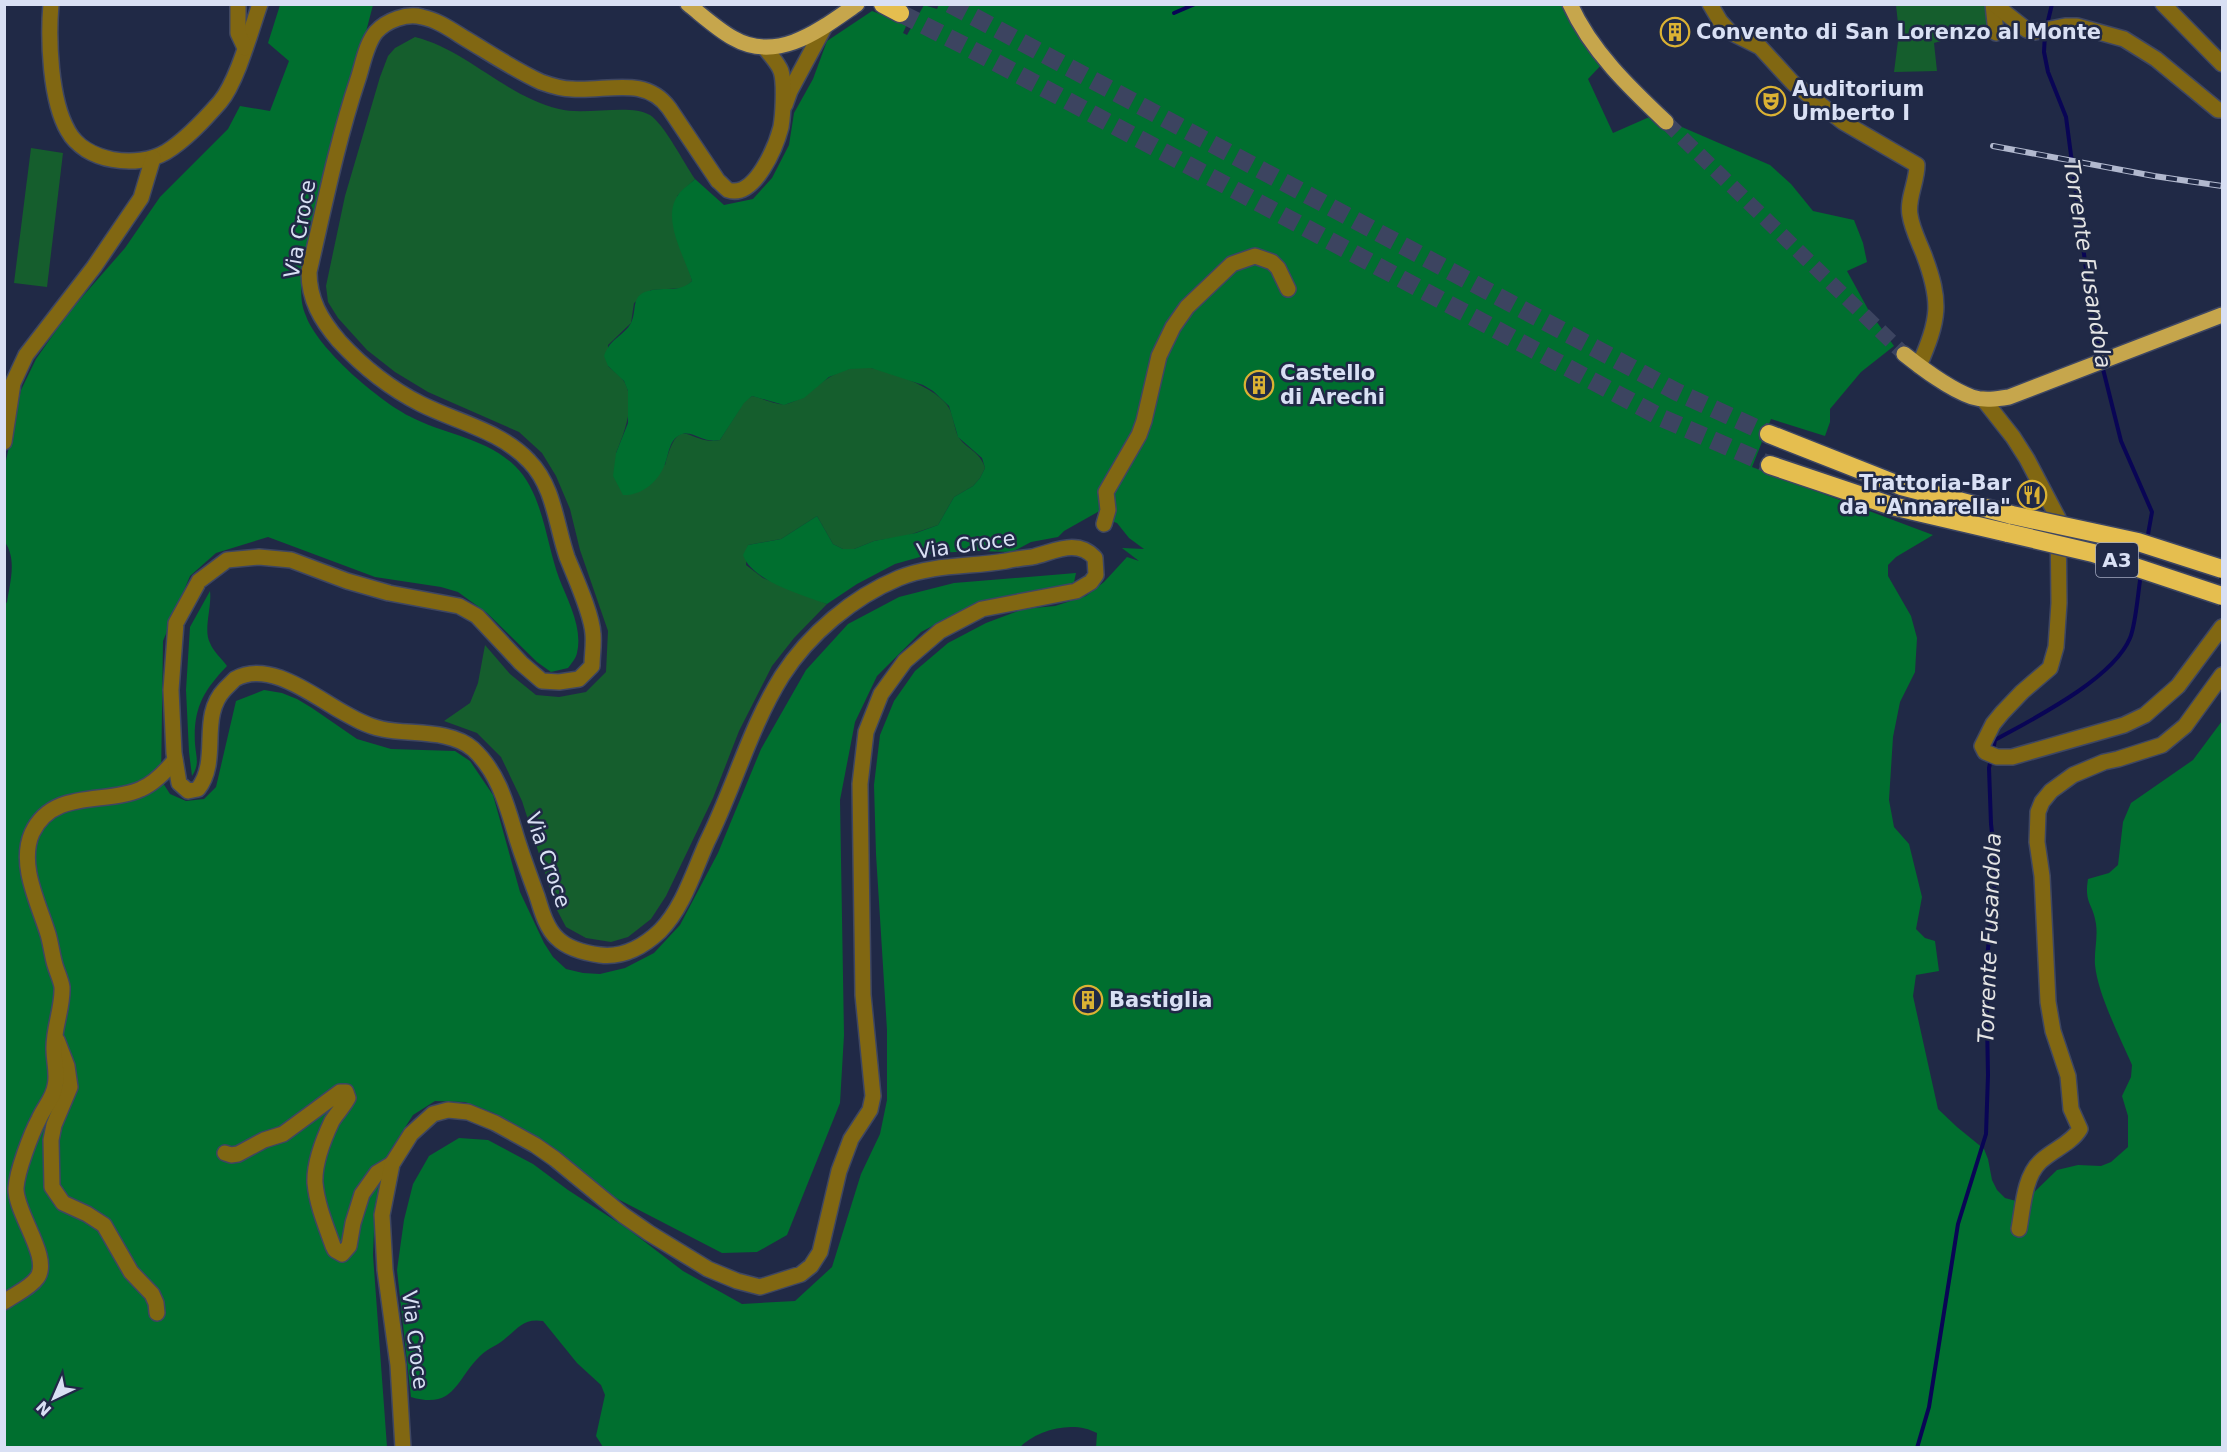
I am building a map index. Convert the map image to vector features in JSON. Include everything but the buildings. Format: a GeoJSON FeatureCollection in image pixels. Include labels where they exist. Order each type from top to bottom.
{"type":"FeatureCollection","features":[{"type":"Feature","properties":{"kind":"highway"},"geometry":{"type":"LineString","coordinates":[[883,4],[900,13]]}},
{"type":"Feature","properties":{"kind":"highway","name":"A3"},"geometry":{"type":"LineString","coordinates":[[1769,434],[1901,486],[1987,510],[2138,542],[2223,569]]}},
{"type":"Feature","properties":{"kind":"highway","name":"A3"},"geometry":{"type":"LineString","coordinates":[[1770,465],[1892,506],[2093,553],[2223,596]]}},
{"type":"Feature","properties":{"kind":"main road"},"geometry":{"type":"LineString","coordinates":[[688,4],[734,39],[765,48],[785,45],[806,38],[857,4]]}},
{"type":"Feature","properties":{"kind":"main road"},"geometry":{"type":"LineString","coordinates":[[1570,4],[1586,32],[1626,84],[1666,122]]}},
{"type":"Feature","properties":{"kind":"main road"},"geometry":{"type":"LineString","coordinates":[[1904,354],[1919,366],[1964,393],[1983,399],[2009,397],[2223,315]]}},
{"type":"Feature","properties":{"kind":"street"},"geometry":{"type":"LineString","coordinates":[[51,4],[55,86],[63,121],[69,133],[78,144],[89,151],[108,158],[134,160],[153,158],[175,146],[221,101],[245,48],[260,4]]}},
{"type":"Feature","properties":{"kind":"street"},"geometry":{"type":"LineString","coordinates":[[238,4],[238,33],[245,48]]}},
{"type":"Feature","properties":{"kind":"street"},"geometry":{"type":"LineString","coordinates":[[1710,4],[1730,32],[1760,47],[1792,83],[1843,122],[1917,165],[1917,177],[1909,214],[1935,286],[1936,296],[1935,320],[1931,337],[1919,366]]}},
{"type":"Feature","properties":{"kind":"street"},"geometry":{"type":"LineString","coordinates":[[1994,4],[2021,27],[2035,32],[2061,27],[2084,27],[2124,39],[2156,59],[2218,110],[2223,110]]}},
{"type":"Feature","properties":{"kind":"street"},"geometry":{"type":"LineString","coordinates":[[1994,4],[1996,33]]}},
{"type":"Feature","properties":{"kind":"street"},"geometry":{"type":"LineString","coordinates":[[2163,4],[2223,64]]}},
{"type":"Feature","properties":{"kind":"street","name":"Via Croce"},"geometry":{"type":"LineString","coordinates":[[403,1448],[399,1365],[385,1269],[382,1215],[392,1164],[411,1134],[433,1114],[448,1110],[468,1112],[495,1123],[535,1145],[623,1215],[708,1269],[737,1281],[760,1287],[801,1274],[811,1266],[820,1252],[839,1171],[851,1139],[870,1110],[873,1096],[863,995],[860,784],[866,732],[873,713],[881,694],[905,661],[940,631],[982,609],[1076,591],[1091,582],[1096,575],[1095,558],[1082,548],[1072,547],[980,565],[936,568],[900,577],[837,615],[805,648],[784,674],[775,690],[752,736],[726,804],[673,912],[661,929],[635,950],[612,957],[581,952],[556,938],[544,916],[503,796],[489,765],[469,746],[440,735],[382,729],[357,721],[290,680],[258,673],[234,679],[217,700],[209,725],[209,768],[198,789],[188,791],[179,783],[175,760],[171,690],[176,623],[199,581],[227,560],[260,556],[291,560],[347,581],[389,593],[459,606],[477,616],[521,663],[542,681],[559,682],[579,679],[592,666],[593,633],[566,554],[557,513],[531,462],[511,444],[422,404],[386,384],[357,361],[327,327],[314,306],[309,285],[309,272],[339,142],[369,47],[376,32],[390,22],[405,16],[422,16],[448,28],[507,64],[557,88],[574,90],[627,86],[654,93],[662,98],[718,181],[728,189],[737,190],[746,187],[759,175],[781,126],[780,71],[765,48]]}},
{"type":"Feature","properties":{"kind":"street","name":"Via Croce"},"geometry":{"type":"LineString","coordinates":[[782,113],[790,91],[825,26]]}},
{"type":"Feature","properties":{"kind":"street"},"geometry":{"type":"LineString","coordinates":[[4,442],[14,383],[26,355],[94,267],[141,198],[153,158]]}},
{"type":"Feature","properties":{"kind":"street"},"geometry":{"type":"LineString","coordinates":[[1104,524],[1108,510],[1106,492],[1139,435],[1159,356],[1173,327],[1187,307],[1232,264],[1255,256],[1272,262],[1278,268],[1288,290]]}},
{"type":"Feature","properties":{"kind":"street"},"geometry":{"type":"LineString","coordinates":[[1983,399],[2027,459],[2058,518],[2059,603],[2056,647],[2050,668],[2022,692],[1993,724],[1982,746],[1995,756],[2012,758],[2124,725],[2145,715],[2178,686],[2223,627]]}},
{"type":"Feature","properties":{"kind":"street"},"geometry":{"type":"LineString","coordinates":[[2019,1229],[2034,1169],[2080,1129],[2071,1109],[2068,1076],[2053,1031],[2048,1002],[2042,876],[2037,842],[2037,818],[2042,802],[2051,790],[2073,775],[2104,762],[2162,745],[2185,726],[2222,677]]}},
{"type":"Feature","properties":{"kind":"street"},"geometry":{"type":"LineString","coordinates":[[4,1302],[38,1278],[41,1270],[41,1260],[17,1204],[16,1187],[20,1169],[39,1118],[50,1102],[56,1084],[54,1036],[62,986],[49,936],[33,894],[28,852],[31,835],[47,814],[69,802],[124,795],[141,789],[156,780],[175,760]]}},
{"type":"Feature","properties":{"kind":"street"},"geometry":{"type":"LineString","coordinates":[[54,1036],[67,1066],[70,1087],[54,1125],[51,1140],[52,1187],[63,1203],[87,1214],[104,1226],[130,1272],[152,1294],[157,1313]]}},
{"type":"Feature","properties":{"kind":"street"},"geometry":{"type":"LineString","coordinates":[[225,1153],[238,1154],[264,1140],[283,1134],[340,1092],[346,1092],[348,1098],[333,1119],[319,1158],[315,1182],[322,1216],[333,1246],[342,1254],[349,1246],[352,1223],[362,1194],[377,1173],[392,1164]]}},
{"type":"Feature","properties":{"kind":"green space"},"geometry":{"type":"Polygon","coordinates":[[[939,4],[1566,5],[1604,62],[1588,79],[1613,133],[1654,115],[1770,165],[1791,184],[1813,211],[1854,220],[1867,262],[1847,271],[1869,311],[1894,346],[1861,372],[1830,409],[1830,422],[1825,436],[1771,419],[1752,467],[1933,535],[1896,557],[1888,565],[1888,576],[1911,616],[1917,638],[1915,672],[1900,702],[1893,737],[1889,800],[1894,827],[1909,844],[1922,897],[1916,929],[1925,938],[1935,941],[1939,971],[1916,975],[1913,996],[1938,1109],[1984,1149],[1992,1180],[1997,1190],[2005,1198],[2016,1201],[2027,1199],[2057,1170],[2078,1165],[2101,1166],[2111,1162],[2128,1147],[2128,1116],[2122,1096],[2131,1077],[2132,1065],[2110,1016],[2097,977],[2095,917],[2088,899],[2088,879],[2109,873],[2118,865],[2123,822],[2131,803],[2193,760],[2222,721],[2222,1447],[1096,1448],[1097,1433],[1078,1427],[1067,1427],[1046,1431],[1019,1448],[603,1447],[596,1436],[605,1395],[601,1385],[577,1363],[543,1321],[537,1320],[523,1324],[504,1340],[483,1353],[446,1396],[426,1400],[411,1397],[397,1270],[404,1220],[413,1184],[429,1156],[459,1138],[488,1140],[533,1164],[628,1229],[683,1271],[742,1304],[795,1301],[832,1267],[861,1174],[880,1134],[887,1100],[887,1030],[874,785],[880,735],[894,701],[915,671],[948,643],[986,623],[1023,609],[1055,606],[1086,596],[1104,582],[1127,557],[1139,561],[1122,548],[1144,549],[1129,538],[1117,523],[1111,521],[1103,509],[1064,531],[1058,537],[1031,542],[1012,552],[934,553],[895,564],[857,584],[827,604],[767,580],[748,564],[743,555],[748,545],[781,539],[817,516],[833,544],[843,549],[854,549],[874,541],[916,533],[938,525],[954,497],[973,486],[985,468],[982,458],[958,437],[949,406],[933,391],[923,385],[871,368],[850,369],[829,377],[804,398],[784,405],[752,396],[744,403],[720,440],[713,441],[689,434],[676,437],[659,476],[637,493],[623,495],[613,476],[616,453],[628,423],[628,391],[624,381],[608,366],[604,356],[613,341],[631,323],[640,295],[652,290],[682,287],[692,281],[673,226],[673,205],[678,195],[695,179],[724,205],[753,199],[772,178],[789,145],[794,113],[813,79],[827,41],[872,11],[907,24],[903,33],[907,35],[924,5],[937,9],[939,4]]]}},
{"type":"Feature","properties":{"kind":"green space"},"geometry":{"type":"Polygon","coordinates":[[[280,5],[373,5],[302,276],[301,292],[306,316],[323,343],[336,358],[382,398],[409,416],[491,449],[515,466],[524,477],[538,504],[559,578],[574,615],[578,634],[577,653],[568,668],[551,672],[537,662],[487,613],[458,592],[441,587],[375,577],[268,537],[216,553],[190,576],[163,641],[161,780],[170,794],[186,801],[204,799],[216,787],[236,701],[264,690],[282,693],[297,699],[357,739],[391,749],[455,751],[470,761],[493,795],[520,892],[553,957],[566,969],[583,973],[600,974],[625,968],[654,953],[680,925],[718,853],[761,749],[806,670],[848,624],[899,597],[954,583],[1076,573],[1074,582],[1048,594],[978,602],[921,632],[877,676],[855,722],[840,800],[844,1035],[840,1103],[787,1235],[757,1252],[722,1253],[608,1194],[572,1162],[494,1113],[465,1102],[435,1101],[413,1115],[388,1154],[375,1205],[373,1255],[387,1447],[5,1448],[4,606],[7,602],[12,564],[5,542],[4,470],[21,390],[36,359],[69,312],[125,248],[160,197],[228,129],[240,106],[270,111],[289,61],[268,43],[280,5]]]}},
{"type":"Feature","properties":{"kind":"green space"},"geometry":{"type":"Polygon","coordinates":[[[1896,5],[1990,5],[1991,31],[1969,33],[1934,43],[1937,71],[1894,72],[1899,33],[1896,5]]]}},
{"type":"Feature","properties":{"kind":"green space"},"geometry":{"type":"Polygon","coordinates":[[[415,37],[452,52],[503,84],[539,103],[570,111],[631,110],[650,115],[667,135],[695,179],[677,196],[692,281],[684,288],[651,290],[634,303],[631,323],[608,345],[608,366],[625,383],[629,400],[628,418],[616,453],[665,465],[670,448],[681,434],[709,441],[720,440],[744,402],[752,396],[787,404],[805,396],[833,375],[860,367],[895,374],[922,386],[943,400],[949,408],[960,439],[976,453],[985,468],[973,486],[954,497],[938,525],[906,536],[874,541],[854,549],[843,549],[833,544],[817,516],[781,539],[748,545],[746,565],[763,578],[827,604],[794,638],[772,666],[739,731],[713,798],[666,896],[651,919],[628,937],[611,942],[586,938],[566,927],[557,910],[522,801],[501,757],[477,733],[444,721],[470,703],[478,683],[485,645],[510,674],[536,695],[559,697],[586,692],[606,672],[608,631],[580,550],[570,509],[556,476],[542,453],[519,432],[428,392],[395,372],[367,350],[338,318],[328,302],[326,286],[345,196],[380,77],[388,56],[395,48],[415,37]]]}},
{"type":"Feature","properties":{"kind":"green space"},"geometry":{"type":"Polygon","coordinates":[[[31,148],[63,153],[47,287],[14,283],[31,148]]]}},
{"type":"Feature","properties":{"kind":"green space"},"geometry":{"type":"Polygon","coordinates":[[[210,591],[208,638],[213,649],[227,666],[201,701],[195,732],[197,764],[192,776],[186,690],[190,627],[210,591]]]}},
{"type":"Feature","properties":{"kind":"waterway"},"geometry":{"type":"LineString","coordinates":[[1174,13],[1195,4]]}},
{"type":"Feature","properties":{"kind":"waterway","name":"Torrente Fusandola"},"geometry":{"type":"LineString","coordinates":[[2047,25],[2052,4]]}},
{"type":"Feature","properties":{"kind":"waterway","name":"Torrente Fusandola"},"geometry":{"type":"LineString","coordinates":[[2045,33],[2044,52],[2048,72],[2066,117],[2092,315],[2101,358]]}},
{"type":"Feature","properties":{"kind":"waterway","name":"Torrente Fusandola"},"geometry":{"type":"LineString","coordinates":[[2102,365],[2121,441],[2152,512],[2147,540]]}},
{"type":"Feature","properties":{"kind":"waterway","name":"Torrente Fusandola"},"geometry":{"type":"LineString","coordinates":[[1993,751],[1995,740],[2090,683],[2121,653],[2132,632],[2141,574]]}},
{"type":"Feature","properties":{"kind":"waterway","name":"Torrente Fusandola"},"geometry":{"type":"LineString","coordinates":[[1917,1448],[1929,1407],[1958,1224],[1986,1134],[1988,1075],[1986,969],[1996,868],[1991,824],[1989,768],[1991,759]]}},
{"type":"Feature","properties":{"kind":"tunnel"},"geometry":{"type":"LineString","coordinates":[[950,4],[1677,392],[1769,434]]}},
{"type":"Feature","properties":{"kind":"tunnel"},"geometry":{"type":"LineString","coordinates":[[900,13],[1662,418],[1770,465]]}},
{"type":"Feature","properties":{"kind":"tunnel"},"geometry":{"type":"LineString","coordinates":[[1666,122],[1904,354]]}},
{"type":"Feature","properties":{"kind":"railway"},"geometry":{"type":"LineString","coordinates":[[1993,146],[2154,176],[2222,186]]}},
{"type":"Feature","properties":{"kind":"place","name":"Convento di San Lorenzo al Monte"},"geometry":{"type":"Point","coordinates":[1675,32]}},
{"type":"Feature","properties":{"kind":"place","name":"Auditorium Umberto I"},"geometry":{"type":"Point","coordinates":[1771,101]}},
{"type":"Feature","properties":{"kind":"place","name":"Castello di Arechi"},"geometry":{"type":"Point","coordinates":[1259,385]}},
{"type":"Feature","properties":{"kind":"place","name":"Trattoria-Bar da \"Annarella\""},"geometry":{"type":"Point","coordinates":[2032,495]}},
{"type":"Feature","properties":{"kind":"place","name":"Bastiglia"},"geometry":{"type":"Point","coordinates":[1088,1000]}}]}
